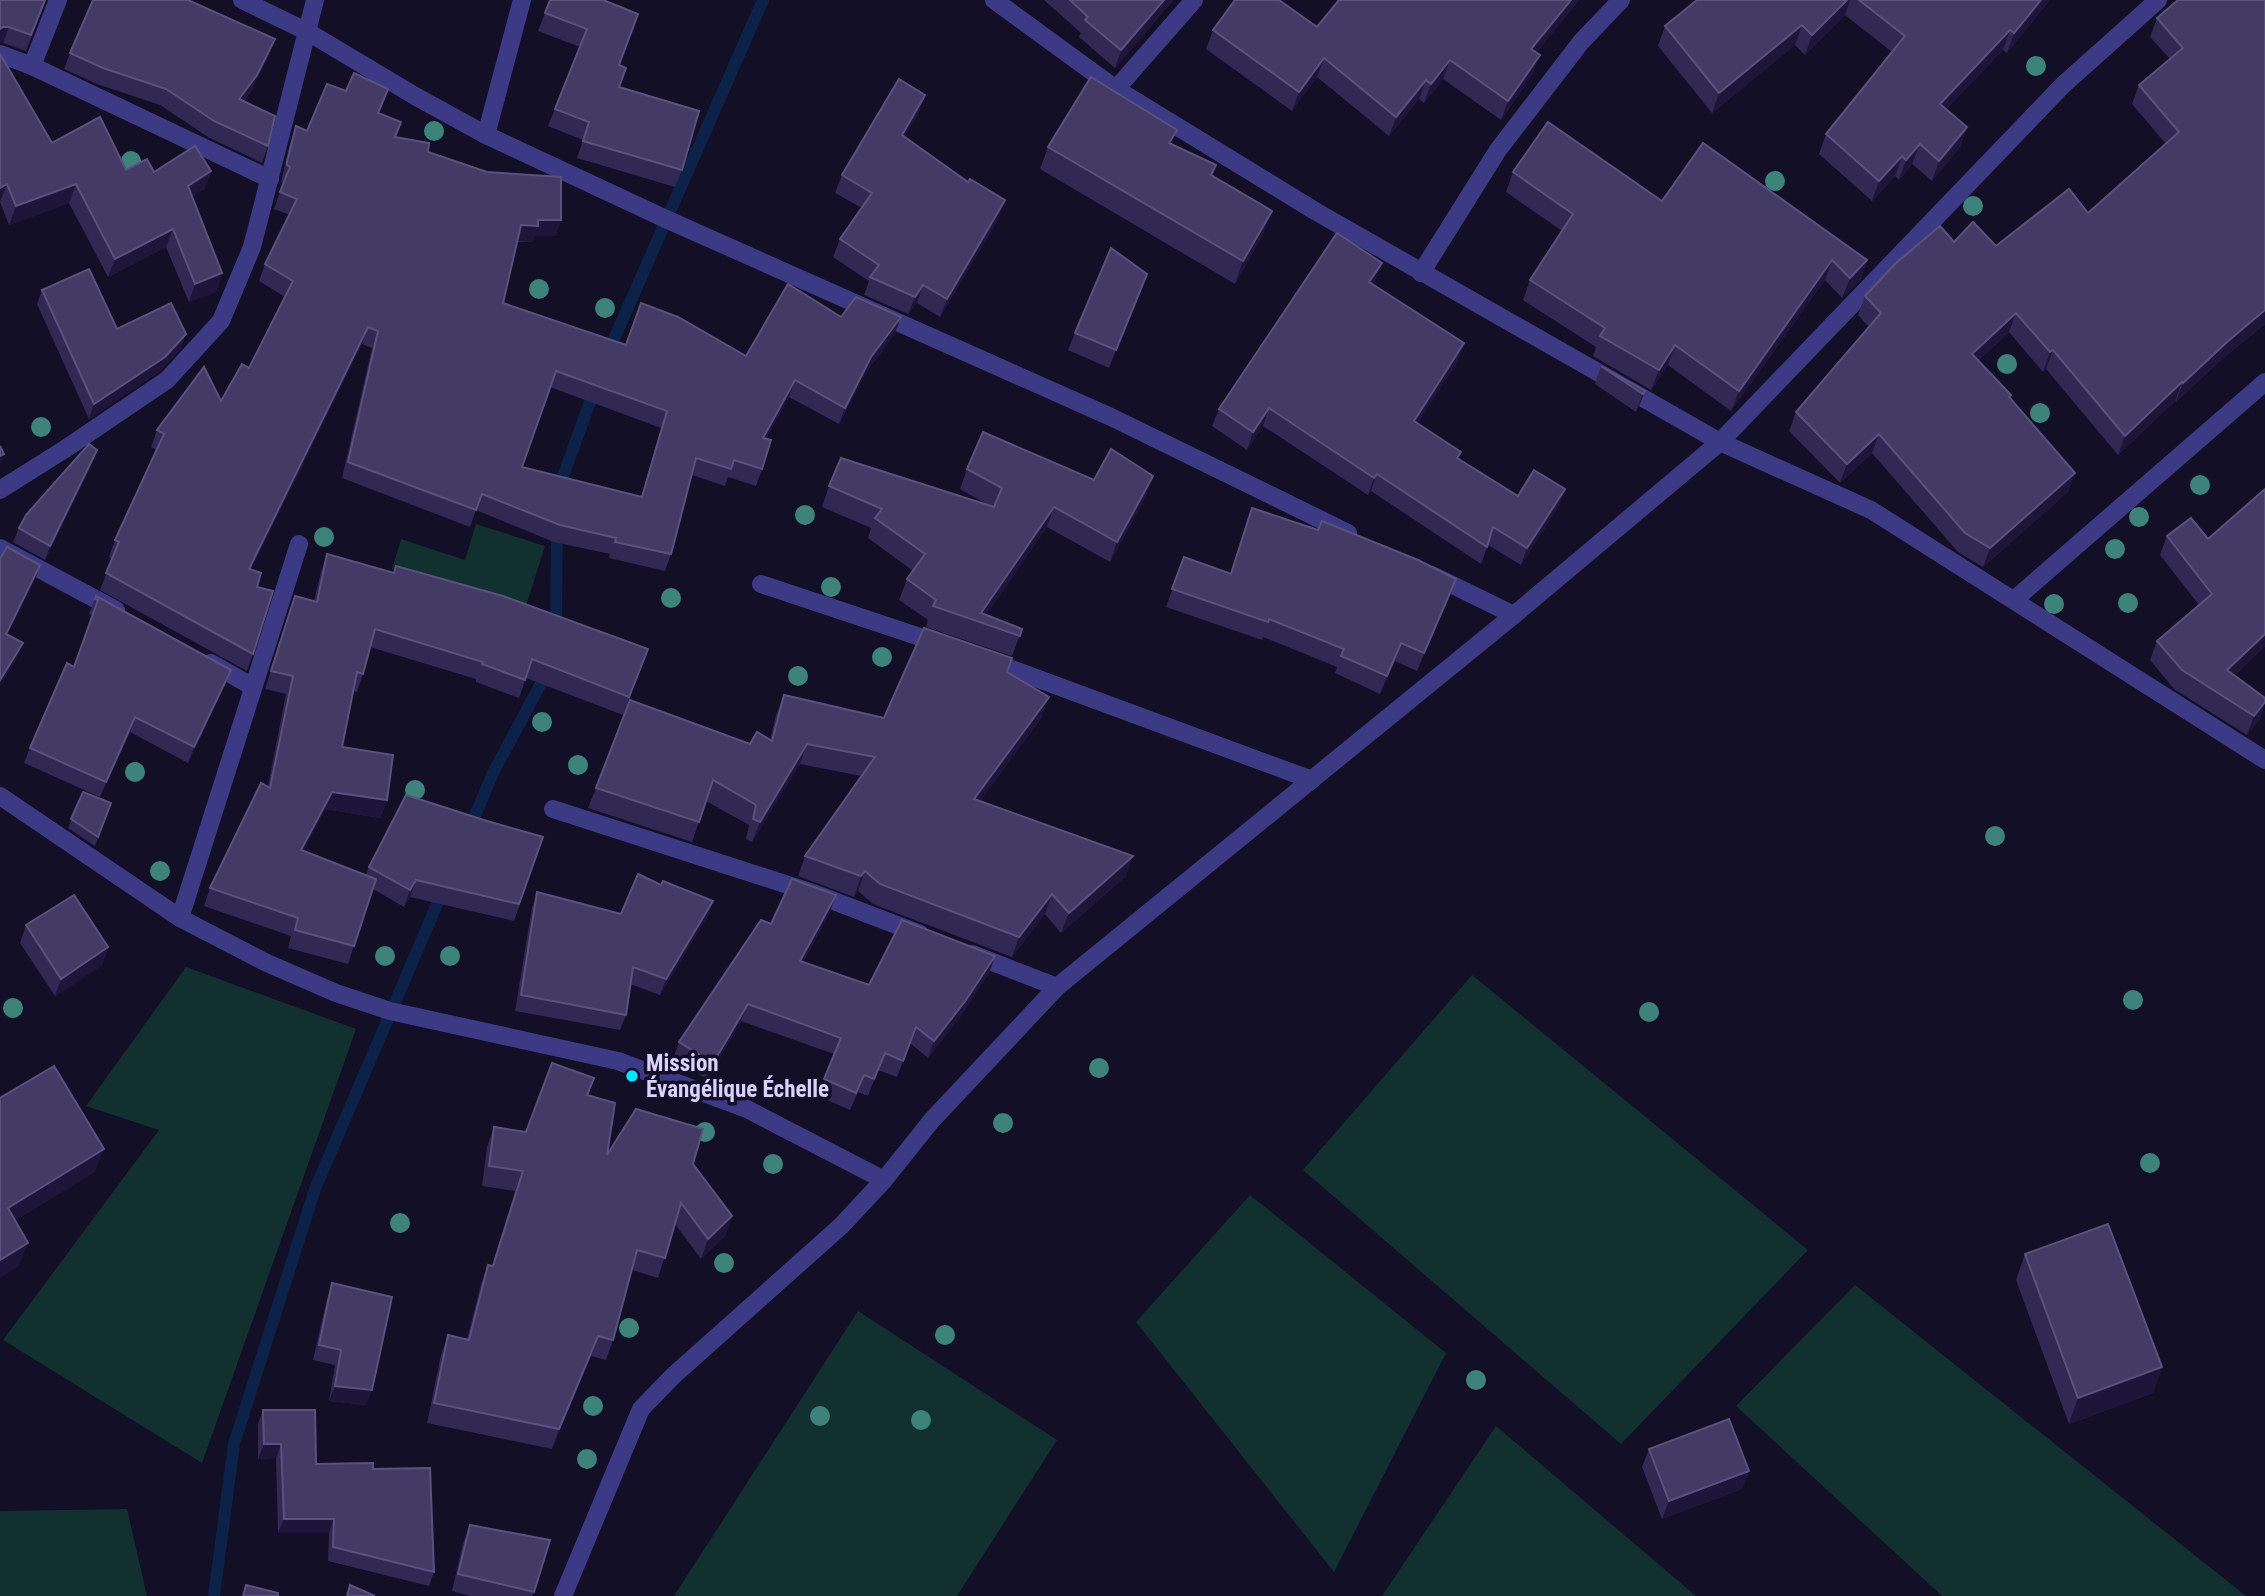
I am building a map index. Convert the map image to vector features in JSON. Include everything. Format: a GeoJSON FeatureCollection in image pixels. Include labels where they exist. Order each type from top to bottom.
{"type":"FeatureCollection","features":[{"type":"Feature","properties":{"kind":"street"},"geometry":{"type":"LineString","coordinates":[[32,66],[58,0]]}},
{"type":"Feature","properties":{"kind":"street"},"geometry":{"type":"LineString","coordinates":[[242,0],[308,32],[486,135],[680,225],[1111,416],[1368,543]]}},
{"type":"Feature","properties":{"kind":"street"},"geometry":{"type":"LineString","coordinates":[[0,490],[166,380],[221,321],[252,247],[315,0]]}},
{"type":"Feature","properties":{"kind":"street"},"geometry":{"type":"LineString","coordinates":[[486,135],[522,0]]}},
{"type":"Feature","properties":{"kind":"street"},"geometry":{"type":"LineString","coordinates":[[994,0],[1116,89],[1315,211],[1720,442],[1871,510],[2265,760]]}},
{"type":"Feature","properties":{"kind":"street"},"geometry":{"type":"LineString","coordinates":[[1116,89],[1194,0]]}},
{"type":"Feature","properties":{"kind":"street"},"geometry":{"type":"LineString","coordinates":[[1421,273],[1498,150],[1581,42],[1622,0]]}},
{"type":"Feature","properties":{"kind":"street"},"geometry":{"type":"LineString","coordinates":[[563,1596],[641,1409],[673,1376],[841,1226],[884,1180],[932,1120],[1057,987],[1514,615],[1720,442],[2063,85],[2158,0]]}},
{"type":"Feature","properties":{"kind":"street"},"geometry":{"type":"LineString","coordinates":[[0,54],[32,66],[270,179]]}},
{"type":"Feature","properties":{"kind":"street"},"geometry":{"type":"LineString","coordinates":[[2015,599],[2265,382]]}},
{"type":"Feature","properties":{"kind":"street"},"geometry":{"type":"LineString","coordinates":[[180,918],[299,544]]}},
{"type":"Feature","properties":{"kind":"street"},"geometry":{"type":"LineString","coordinates":[[0,548],[129,617]]}},
{"type":"Feature","properties":{"kind":"street"},"geometry":{"type":"LineString","coordinates":[[1416,567],[1514,615]]}},
{"type":"Feature","properties":{"kind":"street"},"geometry":{"type":"LineString","coordinates":[[761,584],[961,651],[1312,780]]}},
{"type":"Feature","properties":{"kind":"street"},"geometry":{"type":"LineString","coordinates":[[197,655],[253,687]]}},
{"type":"Feature","properties":{"kind":"street"},"geometry":{"type":"LineString","coordinates":[[0,796],[180,918],[267,963],[390,1011],[618,1061],[747,1109],[884,1180]]}},
{"type":"Feature","properties":{"kind":"street"},"geometry":{"type":"LineString","coordinates":[[553,809],[813,893],[1057,987]]}},
{"type":"Feature","properties":{"kind":"green space"},"geometry":{"type":"Polygon","coordinates":[[[476,524],[545,546],[524,612],[392,569],[401,539],[465,560],[476,524]]]}},
{"type":"Feature","properties":{"kind":"green space"},"geometry":{"type":"Polygon","coordinates":[[[186,967],[356,1029],[202,1463],[3,1340],[159,1130],[86,1106],[186,967]]]}},
{"type":"Feature","properties":{"kind":"green space"},"geometry":{"type":"Polygon","coordinates":[[[1472,975],[1808,1250],[1621,1444],[1303,1170],[1472,975]]]}},
{"type":"Feature","properties":{"kind":"green space"},"geometry":{"type":"Polygon","coordinates":[[[1250,1195],[1446,1353],[1334,1572],[1136,1322],[1250,1195]]]}},
{"type":"Feature","properties":{"kind":"green space"},"geometry":{"type":"Polygon","coordinates":[[[1855,1285],[2246,1596],[1942,1596],[1736,1406],[1855,1285]]]}},
{"type":"Feature","properties":{"kind":"green space"},"geometry":{"type":"Polygon","coordinates":[[[858,1311],[1057,1440],[957,1596],[674,1596],[858,1311]]]}},
{"type":"Feature","properties":{"kind":"green space"},"geometry":{"type":"Polygon","coordinates":[[[1496,1426],[1696,1596],[1382,1596],[1496,1426]]]}},
{"type":"Feature","properties":{"kind":"green space"},"geometry":{"type":"Polygon","coordinates":[[[127,1509],[147,1596],[0,1596],[0,1511],[127,1509]]]}},
{"type":"Feature","properties":{"kind":"building"},"geometry":{"type":"Polygon","coordinates":[[[0,0],[45,0],[31,35],[9,27],[0,29],[0,0]]]}},
{"type":"Feature","properties":{"kind":"building"},"geometry":{"type":"Polygon","coordinates":[[[93,0],[188,0],[275,39],[257,75],[239,99],[275,116],[268,146],[214,121],[166,89],[103,68],[70,53],[93,0]]]}},
{"type":"Feature","properties":{"kind":"building"},"geometry":{"type":"Polygon","coordinates":[[[550,0],[603,0],[638,14],[619,65],[626,68],[619,87],[699,111],[682,170],[583,141],[589,122],[555,109],[587,29],[545,13],[550,0]]]}},
{"type":"Feature","properties":{"kind":"building"},"geometry":{"type":"Polygon","coordinates":[[[1070,0],[1164,0],[1121,50],[1085,20],[1088,17],[1070,0]]]}},
{"type":"Feature","properties":{"kind":"building"},"geometry":{"type":"Polygon","coordinates":[[[1235,0],[1279,0],[1317,27],[1339,0],[1571,0],[1531,49],[1540,55],[1508,101],[1450,60],[1431,84],[1426,80],[1396,117],[1324,58],[1299,92],[1213,30],[1235,0]]]}},
{"type":"Feature","properties":{"kind":"building"},"geometry":{"type":"Polygon","coordinates":[[[1697,0],[1847,0],[1812,35],[1802,25],[1719,93],[1665,26],[1697,0]]]}},
{"type":"Feature","properties":{"kind":"building"},"geometry":{"type":"Polygon","coordinates":[[[1859,0],[2041,0],[2014,33],[2010,30],[1940,104],[1967,127],[1939,161],[1920,144],[1906,160],[1902,156],[1879,181],[1826,134],[1905,36],[1859,0]]]}},
{"type":"Feature","properties":{"kind":"building"},"geometry":{"type":"Polygon","coordinates":[[[2178,0],[2265,0],[2265,310],[2125,436],[2053,350],[2050,352],[2016,313],[1972,354],[2011,395],[2009,397],[2075,473],[1990,548],[1965,533],[1879,434],[1847,464],[1796,412],[1881,313],[1865,296],[1895,264],[1940,226],[1954,242],[1973,222],[1996,246],[2069,189],[2088,213],[2179,132],[2139,85],[2183,48],[2157,18],[2178,0]]]}},
{"type":"Feature","properties":{"kind":"building"},"geometry":{"type":"Polygon","coordinates":[[[0,54],[52,143],[100,117],[126,170],[147,159],[154,172],[195,146],[211,171],[188,186],[222,273],[195,284],[173,229],[115,259],[76,184],[16,206],[7,184],[0,188],[0,54]]]}},
{"type":"Feature","properties":{"kind":"building"},"geometry":{"type":"Polygon","coordinates":[[[354,73],[388,89],[378,113],[401,122],[395,137],[429,143],[428,152],[487,172],[561,177],[561,220],[538,220],[538,226],[521,225],[503,303],[626,345],[641,303],[678,317],[746,356],[788,284],[841,317],[856,297],[901,317],[871,357],[845,408],[795,380],[763,438],[771,440],[762,469],[734,460],[731,469],[696,458],[671,554],[615,542],[616,538],[560,525],[482,494],[476,510],[348,462],[378,331],[368,327],[249,569],[261,573],[257,587],[273,591],[253,654],[106,573],[119,542],[115,540],[164,434],[157,430],[204,367],[221,401],[242,364],[249,368],[293,281],[265,264],[297,199],[280,192],[290,167],[287,162],[296,126],[307,131],[327,84],[346,91],[354,73]],[[556,371],[522,467],[642,497],[667,411],[556,371]]]}},
{"type":"Feature","properties":{"kind":"building"},"geometry":{"type":"Polygon","coordinates":[[[1091,77],[1177,130],[1169,143],[1216,165],[1211,175],[1272,211],[1243,261],[1048,147],[1091,77]]]}},
{"type":"Feature","properties":{"kind":"building"},"geometry":{"type":"Polygon","coordinates":[[[899,79],[925,95],[902,135],[968,182],[970,179],[1005,200],[947,299],[923,285],[915,297],[870,277],[879,265],[840,239],[872,193],[842,175],[899,79]]]}},
{"type":"Feature","properties":{"kind":"building"},"geometry":{"type":"Polygon","coordinates":[[[1548,122],[1662,201],[1703,143],[1867,260],[1850,278],[1832,260],[1739,391],[1675,345],[1659,370],[1600,336],[1605,328],[1530,280],[1573,214],[1513,172],[1548,122]]]}},
{"type":"Feature","properties":{"kind":"building"},"geometry":{"type":"Polygon","coordinates":[[[1337,233],[1382,263],[1369,282],[1464,343],[1414,421],[1461,452],[1457,458],[1518,496],[1534,470],[1565,489],[1527,548],[1493,527],[1487,547],[1377,474],[1374,478],[1269,408],[1253,432],[1219,409],[1337,233]]]}},
{"type":"Feature","properties":{"kind":"building"},"geometry":{"type":"Polygon","coordinates":[[[1111,248],[1147,274],[1116,350],[1075,333],[1111,248]]]}},
{"type":"Feature","properties":{"kind":"building"},"geometry":{"type":"Polygon","coordinates":[[[89,269],[117,329],[171,303],[186,334],[165,357],[94,404],[42,290],[89,269]]]}},
{"type":"Feature","properties":{"kind":"building"},"geometry":{"type":"Polygon","coordinates":[[[1601,366],[1645,391],[1643,394],[1601,366]]]}},
{"type":"Feature","properties":{"kind":"building"},"geometry":{"type":"Polygon","coordinates":[[[983,432],[1094,480],[1111,449],[1153,476],[1117,542],[1054,507],[981,613],[1022,629],[1020,636],[933,606],[936,600],[907,579],[925,554],[875,518],[882,509],[829,486],[841,458],[994,507],[1002,488],[967,469],[983,432]]]}},
{"type":"Feature","properties":{"kind":"building"},"geometry":{"type":"Polygon","coordinates":[[[89,444],[97,450],[50,546],[19,528],[26,515],[89,444]]]}},
{"type":"Feature","properties":{"kind":"building"},"geometry":{"type":"Polygon","coordinates":[[[2265,489],[2265,634],[2227,670],[2265,698],[2254,716],[2182,670],[2157,641],[2212,594],[2167,536],[2191,518],[2208,539],[2265,489]]]}},
{"type":"Feature","properties":{"kind":"building"},"geometry":{"type":"Polygon","coordinates":[[[1252,508],[1318,530],[1322,521],[1418,560],[1456,579],[1424,653],[1401,643],[1387,676],[1341,656],[1344,649],[1269,619],[1268,622],[1172,589],[1184,557],[1231,574],[1252,508]]]}},
{"type":"Feature","properties":{"kind":"building"},"geometry":{"type":"Polygon","coordinates":[[[7,547],[40,565],[6,634],[23,643],[0,680],[0,559],[7,547]]]}},
{"type":"Feature","properties":{"kind":"building"},"geometry":{"type":"Polygon","coordinates":[[[327,554],[394,573],[396,566],[503,596],[648,649],[629,697],[532,659],[525,680],[482,664],[483,662],[375,629],[363,674],[357,672],[342,747],[393,755],[387,800],[332,792],[301,850],[376,879],[354,946],[295,930],[298,918],[210,888],[261,783],[270,788],[293,676],[271,671],[295,596],[317,602],[327,554]]]}},
{"type":"Feature","properties":{"kind":"building"},"geometry":{"type":"Polygon","coordinates":[[[96,596],[231,670],[194,747],[135,717],[106,782],[30,748],[67,663],[74,667],[98,600],[95,599],[96,596]]]}},
{"type":"Feature","properties":{"kind":"building"},"geometry":{"type":"Polygon","coordinates":[[[924,628],[1012,658],[1007,672],[1049,697],[974,799],[1133,856],[1069,913],[1052,894],[1019,937],[880,884],[865,871],[861,876],[805,856],[875,757],[807,744],[760,822],[753,819],[756,805],[713,780],[699,822],[596,788],[630,700],[750,744],[757,732],[772,741],[784,695],[884,718],[924,628]]]}},
{"type":"Feature","properties":{"kind":"building"},"geometry":{"type":"Polygon","coordinates":[[[83,792],[111,803],[98,837],[71,819],[83,792]]]}},
{"type":"Feature","properties":{"kind":"building"},"geometry":{"type":"Polygon","coordinates":[[[406,795],[543,837],[519,904],[416,880],[410,890],[369,867],[406,795]]]}},
{"type":"Feature","properties":{"kind":"building"},"geometry":{"type":"Polygon","coordinates":[[[638,874],[661,885],[663,881],[713,901],[666,979],[633,967],[626,1015],[521,995],[537,892],[621,914],[638,874]]]}},
{"type":"Feature","properties":{"kind":"building"},"geometry":{"type":"Polygon","coordinates":[[[792,879],[836,895],[800,961],[869,985],[902,920],[995,956],[934,1041],[916,1027],[903,1061],[885,1053],[874,1079],[864,1075],[856,1093],[824,1079],[841,1038],[748,1004],[713,1063],[679,1042],[761,920],[771,924],[792,879]]]}},
{"type":"Feature","properties":{"kind":"building"},"geometry":{"type":"Polygon","coordinates":[[[74,895],[108,947],[61,979],[26,925],[74,895]]]}},
{"type":"Feature","properties":{"kind":"building"},"geometry":{"type":"Polygon","coordinates":[[[552,1063],[594,1078],[587,1095],[615,1103],[607,1155],[636,1109],[703,1129],[693,1164],[732,1216],[708,1239],[681,1203],[665,1258],[637,1250],[613,1340],[598,1336],[559,1429],[434,1403],[448,1335],[469,1340],[488,1265],[493,1266],[523,1171],[489,1166],[494,1127],[526,1132],[552,1063]]]}},
{"type":"Feature","properties":{"kind":"building"},"geometry":{"type":"Polygon","coordinates":[[[54,1066],[104,1149],[8,1208],[28,1243],[0,1260],[0,1098],[54,1066]]]}},
{"type":"Feature","properties":{"kind":"building"},"geometry":{"type":"Polygon","coordinates":[[[2108,1224],[2162,1367],[2078,1398],[2025,1254],[2108,1224]]]}},
{"type":"Feature","properties":{"kind":"building"},"geometry":{"type":"Polygon","coordinates":[[[332,1283],[392,1297],[372,1390],[335,1386],[341,1350],[319,1345],[332,1283]]]}},
{"type":"Feature","properties":{"kind":"building"},"geometry":{"type":"Polygon","coordinates":[[[263,1410],[315,1410],[316,1464],[373,1463],[373,1469],[430,1468],[434,1572],[333,1547],[334,1519],[284,1519],[281,1444],[264,1444],[263,1410]]]}},
{"type":"Feature","properties":{"kind":"building"},"geometry":{"type":"Polygon","coordinates":[[[1729,1419],[1749,1471],[1669,1501],[1649,1449],[1729,1419]]]}},
{"type":"Feature","properties":{"kind":"building"},"geometry":{"type":"Polygon","coordinates":[[[470,1525],[550,1540],[534,1592],[458,1574],[470,1525]]]}},
{"type":"Feature","properties":{"kind":"building"},"geometry":{"type":"Polygon","coordinates":[[[246,1585],[278,1593],[278,1596],[243,1596],[246,1585]]]}},
{"type":"Feature","properties":{"kind":"building"},"geometry":{"type":"Polygon","coordinates":[[[350,1585],[375,1596],[347,1596],[350,1585]]]}},
{"type":"Feature","properties":{"kind":"waterway"},"geometry":{"type":"LineString","coordinates":[[607,355],[763,0]]}},
{"type":"Feature","properties":{"kind":"waterway"},"geometry":{"type":"LineString","coordinates":[[557,493],[595,388]]}},
{"type":"Feature","properties":{"kind":"waterway"},"geometry":{"type":"LineString","coordinates":[[556,629],[557,528]]}},
{"type":"Feature","properties":{"kind":"waterway"},"geometry":{"type":"LineString","coordinates":[[468,832],[493,773],[548,670]]}},
{"type":"Feature","properties":{"kind":"waterway"},"geometry":{"type":"LineString","coordinates":[[214,1596],[234,1444],[315,1189],[444,888]]}},
{"type":"Feature","properties":{"kind":"place","name":"Mission Évangélique Échelle"},"geometry":{"type":"Point","coordinates":[632,1076]}}]}
